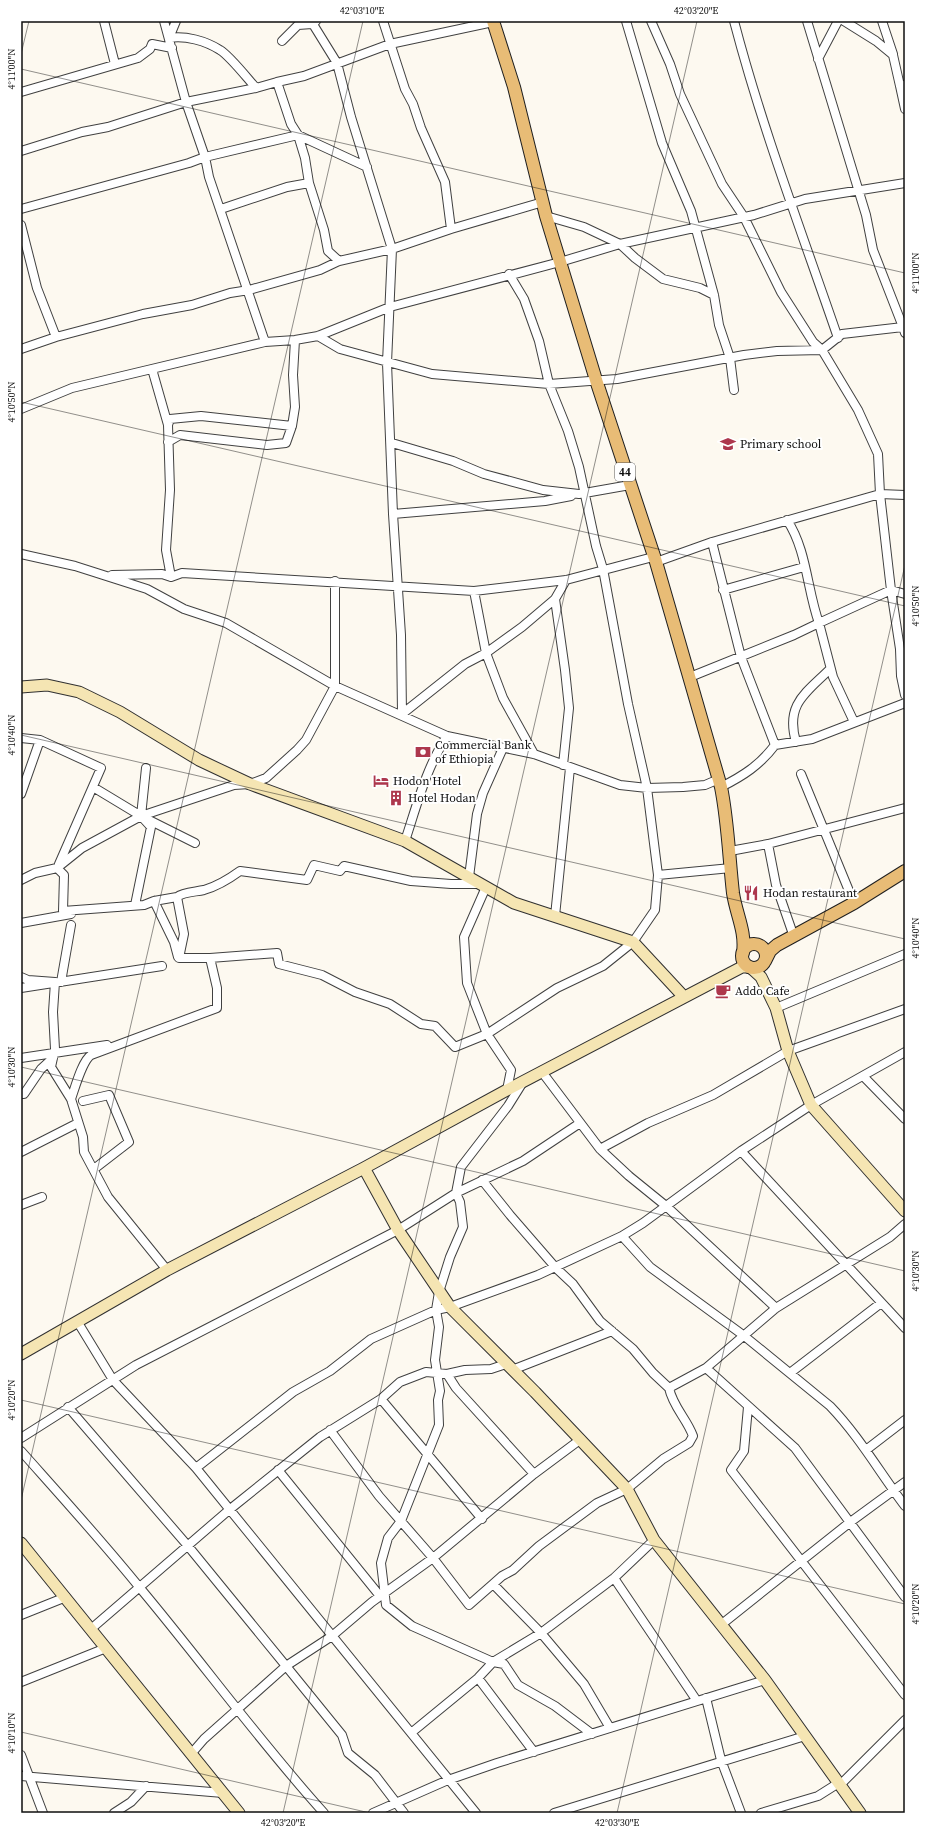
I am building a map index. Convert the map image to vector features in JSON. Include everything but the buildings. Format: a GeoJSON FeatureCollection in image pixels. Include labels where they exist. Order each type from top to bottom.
{"type":"FeatureCollection","features":[{"type":"Feature","properties":{"kind":"main road","name":"44"},"geometry":{"type":"LineString","coordinates":[[493,21],[514,87],[546,216],[690,677],[720,783],[730,851],[734,895],[742,925]]}},
{"type":"Feature","properties":{"kind":"main road"},"geometry":{"type":"LineString","coordinates":[[742,925],[745,940],[742,953],[743,960],[750,967],[757,967],[765,961],[770,951],[777,945],[854,903],[905,871]]}},
{"type":"Feature","properties":{"kind":"main road"},"geometry":{"type":"LineString","coordinates":[[742,925],[749,936],[766,954],[765,961]]}},
{"type":"Feature","properties":{"kind":"main road"},"geometry":{"type":"LineString","coordinates":[[742,953],[747,946],[777,945]]}},
{"type":"Feature","properties":{"kind":"street"},"geometry":{"type":"LineString","coordinates":[[104,21],[115,64]]}},
{"type":"Feature","properties":{"kind":"street"},"geometry":{"type":"LineString","coordinates":[[164,21],[186,102],[205,156],[209,177],[249,290],[265,342]]}},
{"type":"Feature","properties":{"kind":"street"},"geometry":{"type":"LineString","coordinates":[[169,38],[176,21]]}},
{"type":"Feature","properties":{"kind":"street"},"geometry":{"type":"LineString","coordinates":[[383,21],[405,89],[413,104],[421,128],[445,182],[451,229]]}},
{"type":"Feature","properties":{"kind":"street"},"geometry":{"type":"LineString","coordinates":[[21,151],[82,132],[108,127],[186,102],[256,88],[304,76],[390,44],[493,21]]}},
{"type":"Feature","properties":{"kind":"street"},"geometry":{"type":"LineString","coordinates":[[626,21],[654,116],[674,172],[686,198],[714,295],[719,325],[730,358],[734,390]]}},
{"type":"Feature","properties":{"kind":"street"},"geometry":{"type":"LineString","coordinates":[[651,21],[670,64],[685,106],[722,184],[744,217],[781,292],[812,342],[822,350],[858,410],[878,454],[880,494],[891,590],[900,649],[901,676],[905,695]]}},
{"type":"Feature","properties":{"kind":"street"},"geometry":{"type":"LineString","coordinates":[[734,21],[742,52],[791,203],[838,338]]}},
{"type":"Feature","properties":{"kind":"street"},"geometry":{"type":"LineString","coordinates":[[318,336],[340,349],[432,374],[453,377],[549,384],[617,379],[653,371],[777,351],[822,350],[842,334],[904,329],[903,315],[873,250],[866,215],[807,21]]}},
{"type":"Feature","properties":{"kind":"street"},"geometry":{"type":"LineString","coordinates":[[818,58],[838,21]]}},
{"type":"Feature","properties":{"kind":"street"},"geometry":{"type":"LineString","coordinates":[[844,21],[876,41],[893,55]]}},
{"type":"Feature","properties":{"kind":"street"},"geometry":{"type":"LineString","coordinates":[[882,21],[902,85],[905,109]]}},
{"type":"Feature","properties":{"kind":"street"},"geometry":{"type":"LineString","coordinates":[[282,41],[298,24],[314,22],[337,63],[351,116],[392,249],[387,363],[392,443],[393,514],[401,635],[402,714]]}},
{"type":"Feature","properties":{"kind":"street"},"geometry":{"type":"LineString","coordinates":[[169,38],[179,36],[206,43],[221,50],[256,88]]}},
{"type":"Feature","properties":{"kind":"street"},"geometry":{"type":"LineString","coordinates":[[21,92],[144,55],[152,44],[172,48]]}},
{"type":"Feature","properties":{"kind":"street"},"geometry":{"type":"LineString","coordinates":[[277,82],[291,124],[298,135],[305,158],[309,183],[324,230],[328,251],[339,261]]}},
{"type":"Feature","properties":{"kind":"street"},"geometry":{"type":"LineString","coordinates":[[21,209],[189,163],[205,156],[298,135],[367,167]]}},
{"type":"Feature","properties":{"kind":"street"},"geometry":{"type":"LineString","coordinates":[[221,209],[287,187],[309,183]]}},
{"type":"Feature","properties":{"kind":"street"},"geometry":{"type":"LineString","coordinates":[[21,409],[72,388],[265,342],[295,340],[318,336],[390,307],[509,274],[560,262],[620,244],[744,217],[805,199],[858,189],[905,183]]}},
{"type":"Feature","properties":{"kind":"street"},"geometry":{"type":"LineString","coordinates":[[21,349],[56,337],[249,290],[320,270],[339,261],[392,249],[451,229],[543,202]]}},
{"type":"Feature","properties":{"kind":"street"},"geometry":{"type":"LineString","coordinates":[[546,216],[584,227],[620,244],[635,258],[663,279],[700,288],[714,295]]}},
{"type":"Feature","properties":{"kind":"street"},"geometry":{"type":"LineString","coordinates":[[21,226],[38,288],[56,337]]}},
{"type":"Feature","properties":{"kind":"street"},"geometry":{"type":"LineString","coordinates":[[179,958],[210,958],[277,953],[279,964],[322,975],[355,992],[390,1004],[421,1024],[435,1026],[455,1047],[487,1034],[557,988],[603,966],[634,942],[655,910],[658,875],[647,788],[628,704],[603,569],[582,494],[579,467],[568,431],[549,384],[539,341],[524,299],[509,274]]}},
{"type":"Feature","properties":{"kind":"street"},"geometry":{"type":"LineString","coordinates":[[168,442],[180,435],[267,445],[286,443],[292,426],[295,407],[293,374],[295,340]]}},
{"type":"Feature","properties":{"kind":"street"},"geometry":{"type":"LineString","coordinates":[[152,369],[168,425],[170,490],[166,550],[171,577]]}},
{"type":"Feature","properties":{"kind":"street"},"geometry":{"type":"LineString","coordinates":[[168,425],[170,419],[201,416],[292,426]]}},
{"type":"Feature","properties":{"kind":"street"},"geometry":{"type":"LineString","coordinates":[[392,443],[453,461],[484,474],[543,490],[582,494]]}},
{"type":"Feature","properties":{"kind":"street"},"geometry":{"type":"LineString","coordinates":[[393,514],[545,501],[630,486]]}},
{"type":"Feature","properties":{"kind":"street"},"geometry":{"type":"LineString","coordinates":[[105,576],[162,574],[171,577],[182,572],[335,581],[449,591],[474,591],[566,580],[603,569],[654,560],[880,494],[905,495]]}},
{"type":"Feature","properties":{"kind":"street"},"geometry":{"type":"LineString","coordinates":[[787,520],[794,530],[801,549],[812,603],[819,623],[830,669],[854,722]]}},
{"type":"Feature","properties":{"kind":"street"},"geometry":{"type":"LineString","coordinates":[[712,542],[723,590],[739,644],[740,657],[775,745]]}},
{"type":"Feature","properties":{"kind":"street"},"geometry":{"type":"LineString","coordinates":[[21,554],[76,566],[147,588],[184,609],[226,623],[335,686],[402,714],[448,736],[534,754],[620,786],[647,788],[704,785],[736,779],[763,760],[775,745],[812,739],[905,703]]}},
{"type":"Feature","properties":{"kind":"street"},"geometry":{"type":"LineString","coordinates":[[723,590],[804,567]]}},
{"type":"Feature","properties":{"kind":"street"},"geometry":{"type":"LineString","coordinates":[[402,714],[465,664],[486,654],[555,599],[566,580]]}},
{"type":"Feature","properties":{"kind":"street"},"geometry":{"type":"LineString","coordinates":[[21,880],[35,873],[58,867],[82,848],[141,816],[234,785],[250,784],[266,778],[306,740],[335,686],[335,581]]}},
{"type":"Feature","properties":{"kind":"street"},"geometry":{"type":"LineString","coordinates":[[690,677],[819,623],[891,590],[905,594]]}},
{"type":"Feature","properties":{"kind":"street"},"geometry":{"type":"LineString","coordinates":[[474,591],[486,654],[503,698],[534,754]]}},
{"type":"Feature","properties":{"kind":"street"},"geometry":{"type":"LineString","coordinates":[[555,599],[569,708],[555,916]]}},
{"type":"Feature","properties":{"kind":"street"},"geometry":{"type":"LineString","coordinates":[[796,742],[792,722],[798,701],[830,669]]}},
{"type":"Feature","properties":{"kind":"street"},"geometry":{"type":"LineString","coordinates":[[21,687],[47,685],[79,692],[120,712],[199,760],[250,784],[405,841],[514,903],[634,942],[684,997]]}},
{"type":"Feature","properties":{"kind":"street"},"geometry":{"type":"LineString","coordinates":[[405,841],[424,784],[438,750],[448,736]]}},
{"type":"Feature","properties":{"kind":"street"},"geometry":{"type":"LineString","coordinates":[[21,738],[40,740],[101,768],[58,867]]}},
{"type":"Feature","properties":{"kind":"street"},"geometry":{"type":"LineString","coordinates":[[21,794],[40,740]]}},
{"type":"Feature","properties":{"kind":"street"},"geometry":{"type":"LineString","coordinates":[[469,877],[477,814],[483,793],[503,748]]}},
{"type":"Feature","properties":{"kind":"street"},"geometry":{"type":"LineString","coordinates":[[135,905],[151,827],[141,816],[146,768]]}},
{"type":"Feature","properties":{"kind":"street"},"geometry":{"type":"LineString","coordinates":[[801,774],[820,822],[825,830],[842,877],[854,903]]}},
{"type":"Feature","properties":{"kind":"street"},"geometry":{"type":"LineString","coordinates":[[93,787],[141,816],[195,843]]}},
{"type":"Feature","properties":{"kind":"street"},"geometry":{"type":"LineString","coordinates":[[730,851],[768,844],[825,830],[905,808]]}},
{"type":"Feature","properties":{"kind":"street"},"geometry":{"type":"LineString","coordinates":[[768,844],[776,885],[794,937]]}},
{"type":"Feature","properties":{"kind":"street"},"geometry":{"type":"LineString","coordinates":[[21,923],[92,910],[144,905],[154,900],[177,897],[181,894],[206,889],[225,882],[240,871],[306,880],[314,865],[340,871],[344,866],[411,881],[483,885]]}},
{"type":"Feature","properties":{"kind":"street"},"geometry":{"type":"LineString","coordinates":[[58,867],[64,875],[63,911],[92,910]]}},
{"type":"Feature","properties":{"kind":"street"},"geometry":{"type":"LineString","coordinates":[[658,875],[731,868]]}},
{"type":"Feature","properties":{"kind":"street"},"geometry":{"type":"LineString","coordinates":[[483,885],[464,937],[467,983],[487,1034],[511,1070],[508,1090]]}},
{"type":"Feature","properties":{"kind":"street"},"geometry":{"type":"LineString","coordinates":[[177,897],[184,934],[179,958]]}},
{"type":"Feature","properties":{"kind":"street"},"geometry":{"type":"LineString","coordinates":[[154,900],[174,942],[179,958]]}},
{"type":"Feature","properties":{"kind":"street"},"geometry":{"type":"LineString","coordinates":[[61,982],[71,925]]}},
{"type":"Feature","properties":{"kind":"street"},"geometry":{"type":"LineString","coordinates":[[733,971],[740,962],[742,953]]}},
{"type":"Feature","properties":{"kind":"street"},"geometry":{"type":"LineString","coordinates":[[776,1008],[905,954]]}},
{"type":"Feature","properties":{"kind":"street"},"geometry":{"type":"LineString","coordinates":[[71,1099],[87,1057],[217,1008],[217,988],[210,958]]}},
{"type":"Feature","properties":{"kind":"street"},"geometry":{"type":"LineString","coordinates":[[761,977],[761,971],[765,961]]}},
{"type":"Feature","properties":{"kind":"street"},"geometry":{"type":"LineString","coordinates":[[21,988],[162,966]]}},
{"type":"Feature","properties":{"kind":"street"},"geometry":{"type":"LineString","coordinates":[[21,1354],[167,1270],[364,1168],[733,971],[750,967],[761,977],[776,1008],[788,1051],[810,1106],[905,1211]]}},
{"type":"Feature","properties":{"kind":"street"},"geometry":{"type":"LineString","coordinates":[[21,977],[28,980],[55,982],[53,1012],[55,1049],[51,1067],[71,1099],[83,1137],[84,1152],[108,1197],[167,1270]]}},
{"type":"Feature","properties":{"kind":"street"},"geometry":{"type":"LineString","coordinates":[[600,1149],[648,1123],[713,1095],[788,1051],[905,1010]]}},
{"type":"Feature","properties":{"kind":"street"},"geometry":{"type":"LineString","coordinates":[[21,1058],[126,1042]]}},
{"type":"Feature","properties":{"kind":"street"},"geometry":{"type":"LineString","coordinates":[[196,1468],[293,1392],[330,1371],[371,1339],[436,1310],[450,1307],[556,1268],[622,1236],[643,1224],[741,1151],[810,1106],[864,1077],[905,1052]]}},
{"type":"Feature","properties":{"kind":"street"},"geometry":{"type":"LineString","coordinates":[[21,1094],[24,1094],[41,1068],[53,1058]]}},
{"type":"Feature","properties":{"kind":"street"},"geometry":{"type":"LineString","coordinates":[[542,1072],[600,1149],[629,1176],[666,1206],[776,1308]]}},
{"type":"Feature","properties":{"kind":"street"},"geometry":{"type":"LineString","coordinates":[[864,1077],[905,1118]]}},
{"type":"Feature","properties":{"kind":"street"},"geometry":{"type":"LineString","coordinates":[[524,1082],[508,1106],[461,1167],[456,1193],[460,1202],[463,1227],[450,1257],[439,1292],[436,1310],[439,1327],[435,1360],[440,1391],[438,1400],[439,1425],[401,1521],[388,1538],[381,1563],[382,1594],[386,1605],[412,1626],[493,1662],[504,1664],[518,1685],[555,1706],[592,1734]]}},
{"type":"Feature","properties":{"kind":"street"},"geometry":{"type":"LineString","coordinates":[[83,1101],[109,1095],[129,1142],[94,1169]]}},
{"type":"Feature","properties":{"kind":"street"},"geometry":{"type":"LineString","coordinates":[[21,1438],[136,1365],[398,1230],[456,1193],[523,1161],[580,1123]]}},
{"type":"Feature","properties":{"kind":"street"},"geometry":{"type":"LineString","coordinates":[[21,1152],[74,1125]]}},
{"type":"Feature","properties":{"kind":"street"},"geometry":{"type":"LineString","coordinates":[[741,1151],[905,1328]]}},
{"type":"Feature","properties":{"kind":"street"},"geometry":{"type":"LineString","coordinates":[[364,1168],[398,1230],[450,1307],[581,1439],[627,1490],[654,1540],[765,1680],[860,1813]]}},
{"type":"Feature","properties":{"kind":"street"},"geometry":{"type":"LineString","coordinates":[[330,1430],[379,1496],[433,1558],[469,1605],[502,1576],[513,1570],[539,1546],[597,1503],[627,1490],[663,1459],[688,1443],[693,1436],[690,1428],[671,1397],[669,1388],[653,1374],[633,1349],[600,1321],[573,1284],[556,1268],[482,1180]]}},
{"type":"Feature","properties":{"kind":"street"},"geometry":{"type":"LineString","coordinates":[[21,1205],[42,1196]]}},
{"type":"Feature","properties":{"kind":"street"},"geometry":{"type":"LineString","coordinates":[[669,1388],[706,1368],[776,1308],[848,1265],[890,1237],[905,1224]]}},
{"type":"Feature","properties":{"kind":"street"},"geometry":{"type":"LineString","coordinates":[[622,1236],[650,1267],[743,1335],[790,1373],[842,1419],[866,1450],[905,1506]]}},
{"type":"Feature","properties":{"kind":"street"},"geometry":{"type":"LineString","coordinates":[[790,1373],[882,1303]]}},
{"type":"Feature","properties":{"kind":"street"},"geometry":{"type":"LineString","coordinates":[[77,1321],[113,1380],[196,1468],[476,1813]]}},
{"type":"Feature","properties":{"kind":"street"},"geometry":{"type":"LineString","coordinates":[[91,1629],[229,1510],[278,1470],[330,1430],[381,1399],[400,1382],[426,1372],[446,1374],[465,1370],[509,1367],[612,1331]]}},
{"type":"Feature","properties":{"kind":"street"},"geometry":{"type":"LineString","coordinates":[[706,1368],[795,1448],[905,1597]]}},
{"type":"Feature","properties":{"kind":"street"},"geometry":{"type":"LineString","coordinates":[[446,1374],[456,1388],[534,1474]]}},
{"type":"Feature","properties":{"kind":"street"},"geometry":{"type":"LineString","coordinates":[[381,1399],[427,1456],[482,1519]]}},
{"type":"Feature","properties":{"kind":"street"},"geometry":{"type":"LineString","coordinates":[[68,1407],[188,1546],[286,1666],[342,1736],[348,1753],[375,1775],[404,1813]]}},
{"type":"Feature","properties":{"kind":"street"},"geometry":{"type":"LineString","coordinates":[[748,1407],[744,1451],[732,1470],[905,1695]]}},
{"type":"Feature","properties":{"kind":"street"},"geometry":{"type":"LineString","coordinates":[[866,1450],[905,1420]]}},
{"type":"Feature","properties":{"kind":"street"},"geometry":{"type":"LineString","coordinates":[[191,1754],[204,1739],[286,1666],[332,1636],[382,1594],[433,1558],[482,1519],[534,1474],[581,1439]]}},
{"type":"Feature","properties":{"kind":"street"},"geometry":{"type":"LineString","coordinates":[[21,1451],[140,1587],[239,1709],[286,1771],[324,1813]]}},
{"type":"Feature","properties":{"kind":"street"},"geometry":{"type":"LineString","coordinates":[[278,1470],[382,1594]]}},
{"type":"Feature","properties":{"kind":"street"},"geometry":{"type":"LineString","coordinates":[[722,1624],[849,1523],[905,1482]]}},
{"type":"Feature","properties":{"kind":"street"},"geometry":{"type":"LineString","coordinates":[[411,1733],[478,1678],[493,1662],[541,1633],[614,1578],[654,1540]]}},
{"type":"Feature","properties":{"kind":"street"},"geometry":{"type":"LineString","coordinates":[[22,1545],[66,1597],[239,1813]]}},
{"type":"Feature","properties":{"kind":"street"},"geometry":{"type":"LineString","coordinates":[[614,1578],[697,1701]]}},
{"type":"Feature","properties":{"kind":"street"},"geometry":{"type":"LineString","coordinates":[[493,1584],[541,1633],[584,1684],[610,1728]]}},
{"type":"Feature","properties":{"kind":"street"},"geometry":{"type":"LineString","coordinates":[[21,1615],[66,1597]]}},
{"type":"Feature","properties":{"kind":"street"},"geometry":{"type":"LineString","coordinates":[[21,1682],[106,1648]]}},
{"type":"Feature","properties":{"kind":"street"},"geometry":{"type":"LineString","coordinates":[[478,1678],[534,1752]]}},
{"type":"Feature","properties":{"kind":"street"},"geometry":{"type":"LineString","coordinates":[[373,1813],[448,1780],[765,1680]]}},
{"type":"Feature","properties":{"kind":"street"},"geometry":{"type":"LineString","coordinates":[[706,1698],[721,1760],[741,1813]]}},
{"type":"Feature","properties":{"kind":"street"},"geometry":{"type":"LineString","coordinates":[[762,1813],[818,1796],[837,1784],[840,1785],[905,1720]]}},
{"type":"Feature","properties":{"kind":"street"},"geometry":{"type":"LineString","coordinates":[[554,1813],[721,1760],[805,1736]]}},
{"type":"Feature","properties":{"kind":"street"},"geometry":{"type":"LineString","coordinates":[[21,1755],[25,1776],[43,1813]]}},
{"type":"Feature","properties":{"kind":"street"},"geometry":{"type":"LineString","coordinates":[[25,1776],[222,1792]]}},
{"type":"Feature","properties":{"kind":"street"},"geometry":{"type":"LineString","coordinates":[[114,1813],[131,1802],[146,1786]]}},
{"type":"Feature","properties":{"kind":"place","name":"Primary school"},"geometry":{"type":"Point","coordinates":[728,444]}},
{"type":"Feature","properties":{"kind":"place","name":"Commercial Bank of Ethiopia"},"geometry":{"type":"Point","coordinates":[423,752]}},
{"type":"Feature","properties":{"kind":"place","name":"Hodon Hotel"},"geometry":{"type":"Point","coordinates":[381,781]}},
{"type":"Feature","properties":{"kind":"place","name":"Hotel Hodan"},"geometry":{"type":"Point","coordinates":[396,798]}},
{"type":"Feature","properties":{"kind":"place","name":"Hodan restaurant"},"geometry":{"type":"Point","coordinates":[751,893]}},
{"type":"Feature","properties":{"kind":"place","name":"Addo Cafe"},"geometry":{"type":"Point","coordinates":[723,991]}}]}
